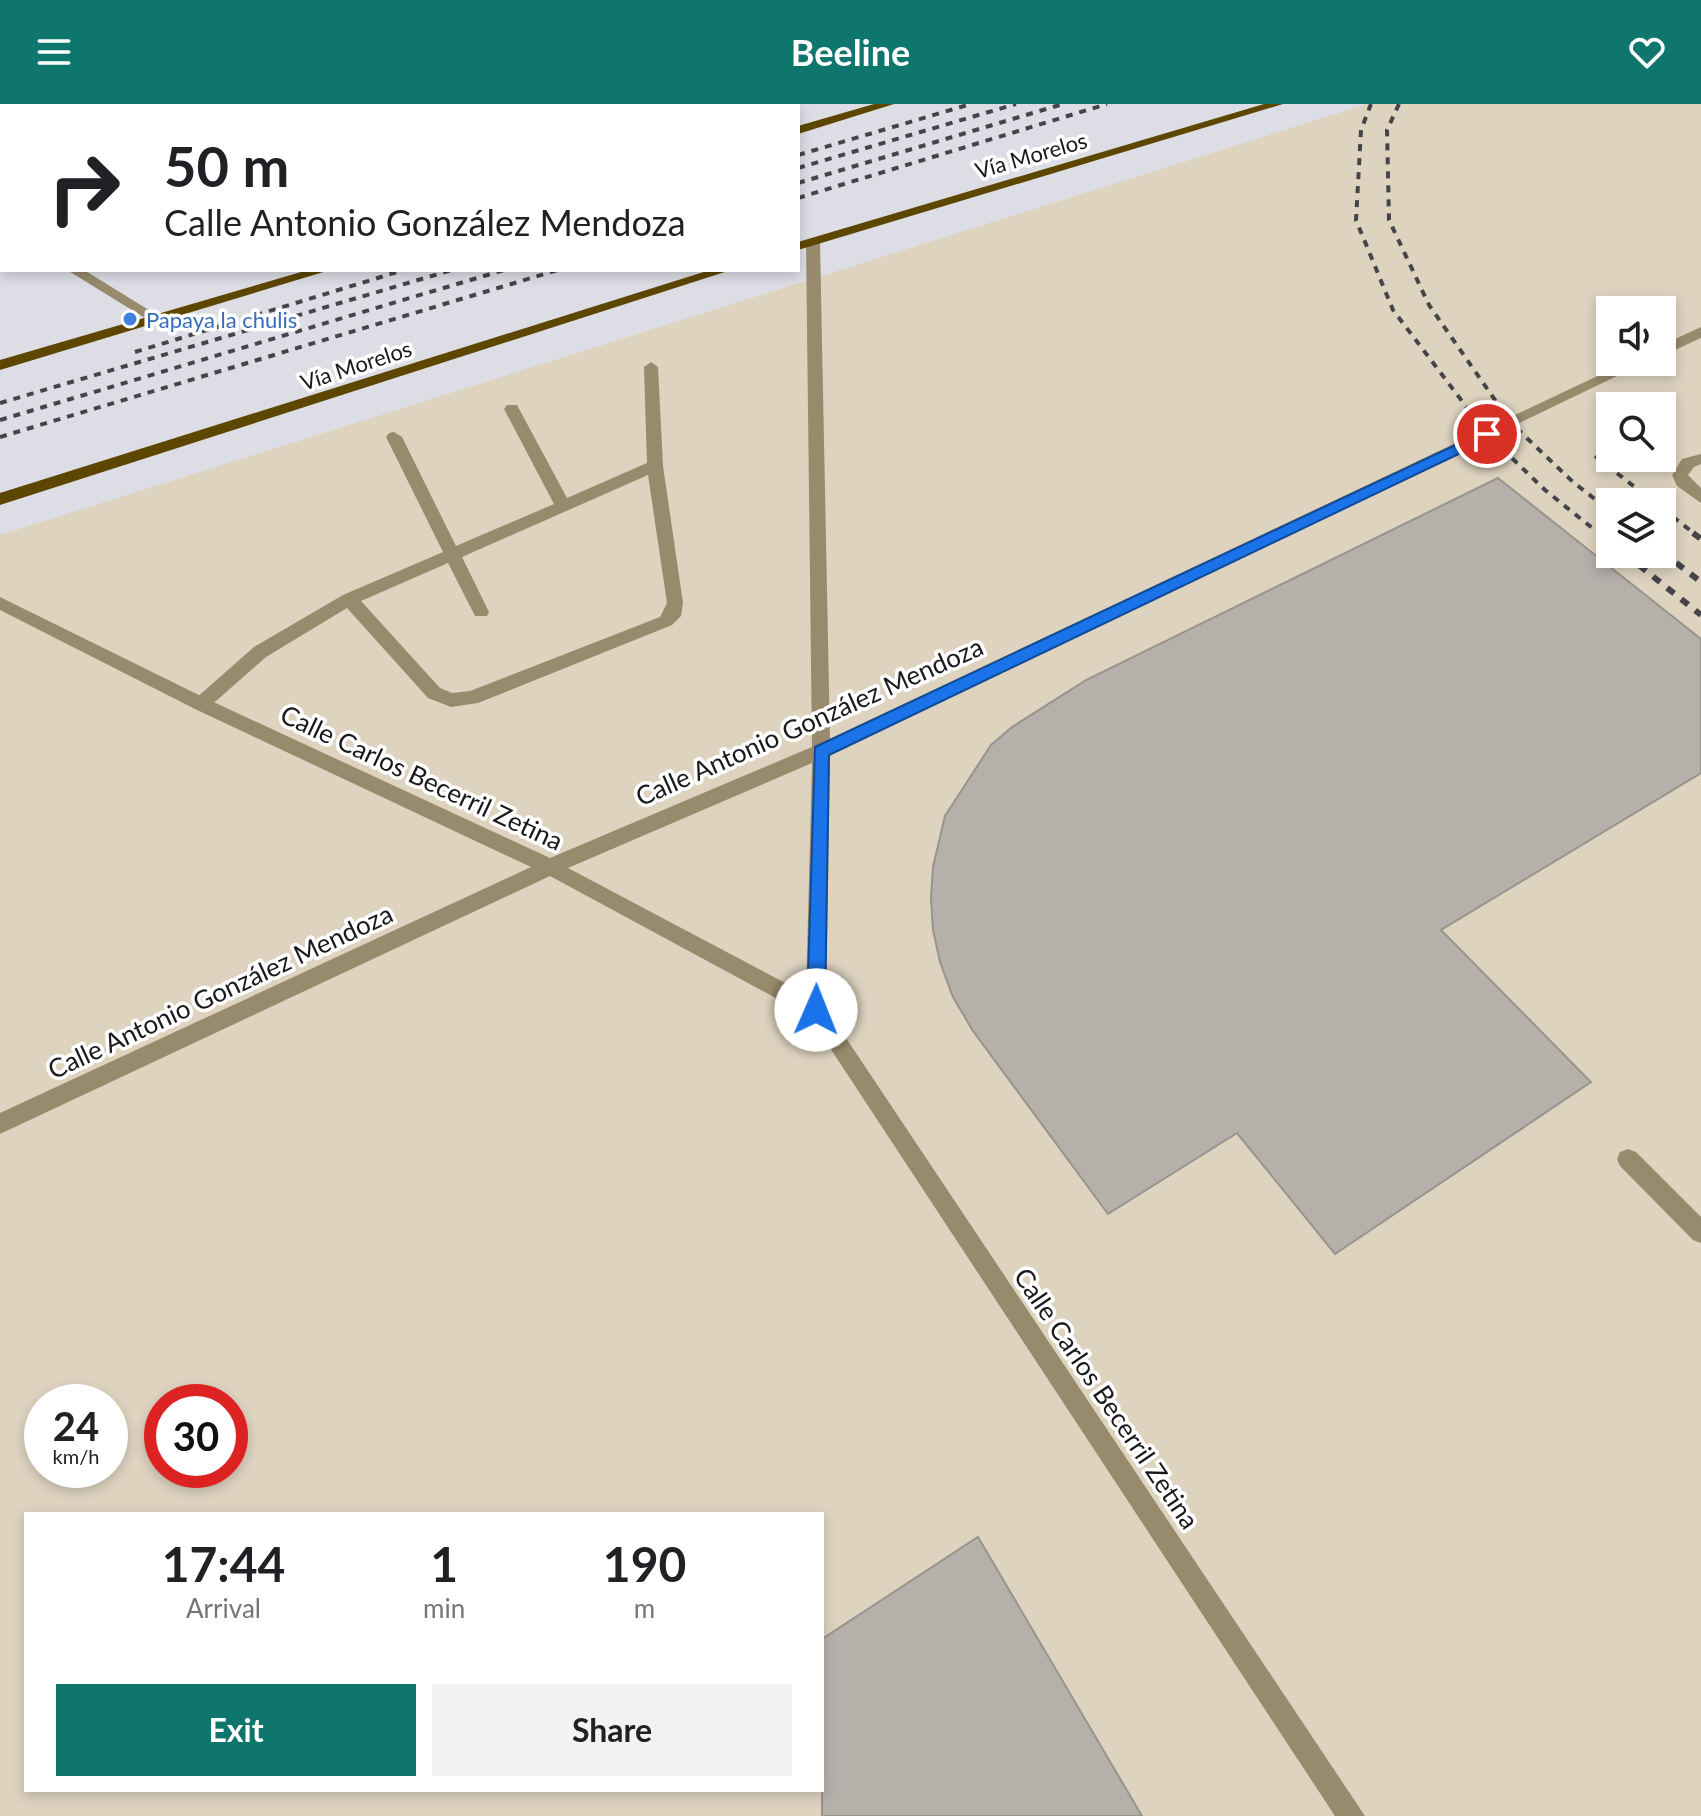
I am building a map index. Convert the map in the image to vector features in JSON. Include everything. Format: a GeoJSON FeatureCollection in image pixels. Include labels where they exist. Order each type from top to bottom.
{"type":"FeatureCollection","features":[{"type":"Feature","properties":{"kind":"main road"},"geometry":{"type":"LineString","coordinates":[[800,129],[888,104]]}},
{"type":"Feature","properties":{"kind":"main road","name":"Vía Morelos"},"geometry":{"type":"LineString","coordinates":[[805,244],[1277,104]]}},
{"type":"Feature","properties":{"kind":"main road"},"geometry":{"type":"LineString","coordinates":[[0,365],[316,272]]}},
{"type":"Feature","properties":{"kind":"main road","name":"Vía Morelos"},"geometry":{"type":"LineString","coordinates":[[0,499],[718,272]]}},
{"type":"Feature","properties":{"kind":"street"},"geometry":{"type":"LineString","coordinates":[[805,244],[821,751],[816,1010]]}},
{"type":"Feature","properties":{"kind":"street"},"geometry":{"type":"LineString","coordinates":[[77,272],[158,320]]}},
{"type":"Feature","properties":{"kind":"street"},"geometry":{"type":"LineString","coordinates":[[1676,344],[1701,332]]}},
{"type":"Feature","properties":{"kind":"street"},"geometry":{"type":"LineString","coordinates":[[349,599],[434,693],[451,700],[472,698],[658,626],[672,616],[675,603],[655,466],[651,367]]}},
{"type":"Feature","properties":{"kind":"street","name":"Calle Antonio González Mendoza"},"geometry":{"type":"LineString","coordinates":[[0,1124],[550,867],[821,751],[1610,376]]}},
{"type":"Feature","properties":{"kind":"street"},"geometry":{"type":"LineString","coordinates":[[512,409],[563,506]]}},
{"type":"Feature","properties":{"kind":"street"},"geometry":{"type":"LineString","coordinates":[[394,437],[481,612]]}},
{"type":"Feature","properties":{"kind":"street"},"geometry":{"type":"LineString","coordinates":[[1701,459],[1688,463],[1680,475],[1683,482],[1701,497]]}},
{"type":"Feature","properties":{"kind":"street"},"geometry":{"type":"LineString","coordinates":[[201,704],[260,652],[349,599],[655,466]]}},
{"type":"Feature","properties":{"kind":"street","name":"Calle Carlos Becerril Zetina"},"geometry":{"type":"LineString","coordinates":[[0,603],[201,704],[550,867],[816,1010],[1351,1816]]}},
{"type":"Feature","properties":{"kind":"street"},"geometry":{"type":"LineString","coordinates":[[1628,1159],[1701,1232]]}},
{"type":"Feature","properties":{"kind":"shaded area"},"geometry":{"type":"Polygon","coordinates":[[[1367,104],[1701,104],[1701,1816],[0,1816],[0,535],[1367,104]]]}},
{"type":"Feature","properties":{"kind":"building"},"geometry":{"type":"Polygon","coordinates":[[[1498,478],[1596,556],[1596,568],[1611,568],[1701,639],[1701,773],[1441,930],[1591,1082],[1335,1254],[1237,1133],[1108,1214],[973,1031],[953,997],[940,962],[933,930],[931,898],[933,867],[945,816],[991,745],[1012,727],[1086,680],[1498,478]]]}},
{"type":"Feature","properties":{"kind":"building"},"geometry":{"type":"Polygon","coordinates":[[[978,1537],[1142,1816],[822,1816],[824,1638],[978,1537]]]}},
{"type":"Feature","properties":{"kind":"railway"},"geometry":{"type":"LineString","coordinates":[[800,154],[971,104]]}},
{"type":"Feature","properties":{"kind":"railway"},"geometry":{"type":"LineString","coordinates":[[800,167],[1016,104]]}},
{"type":"Feature","properties":{"kind":"railway"},"geometry":{"type":"LineString","coordinates":[[800,182],[1063,104]]}},
{"type":"Feature","properties":{"kind":"railway"},"geometry":{"type":"LineString","coordinates":[[800,197],[1107,104]]}},
{"type":"Feature","properties":{"kind":"railway"},"geometry":{"type":"LineString","coordinates":[[1371,104],[1361,130],[1356,220],[1393,310],[1487,434],[1545,490],[1596,531]]}},
{"type":"Feature","properties":{"kind":"railway"},"geometry":{"type":"LineString","coordinates":[[1399,104],[1387,130],[1389,220],[1429,305],[1511,423],[1596,500]]}},
{"type":"Feature","properties":{"kind":"railway"},"geometry":{"type":"LineString","coordinates":[[135,352],[397,272]]}},
{"type":"Feature","properties":{"kind":"railway"},"geometry":{"type":"LineString","coordinates":[[0,403],[445,272]]}},
{"type":"Feature","properties":{"kind":"railway"},"geometry":{"type":"LineString","coordinates":[[0,420],[497,272]]}},
{"type":"Feature","properties":{"kind":"railway"},"geometry":{"type":"LineString","coordinates":[[0,437],[551,272]]}},
{"type":"Feature","properties":{"kind":"railway"},"geometry":{"type":"LineString","coordinates":[[1595,456],[1636,488]]}},
{"type":"Feature","properties":{"kind":"railway"},"geometry":{"type":"LineString","coordinates":[[1676,519],[1696,535]]}},
{"type":"Feature","properties":{"kind":"railway"},"geometry":{"type":"LineString","coordinates":[[1693,533],[1701,539]]}},
{"type":"Feature","properties":{"kind":"railway"},"geometry":{"type":"LineString","coordinates":[[1676,563],[1701,582]]}},
{"type":"Feature","properties":{"kind":"railway"},"geometry":{"type":"LineString","coordinates":[[1642,568],[1701,615]]}},
{"type":"Feature","properties":{"kind":"place","name":"Papaya la chulis"},"geometry":{"type":"Point","coordinates":[130,319]}},
{"type":"Feature","properties":{"kind":"route"},"geometry":{"type":"LineString","coordinates":[[816,1010],[821,751],[1487,434]]}}]}
